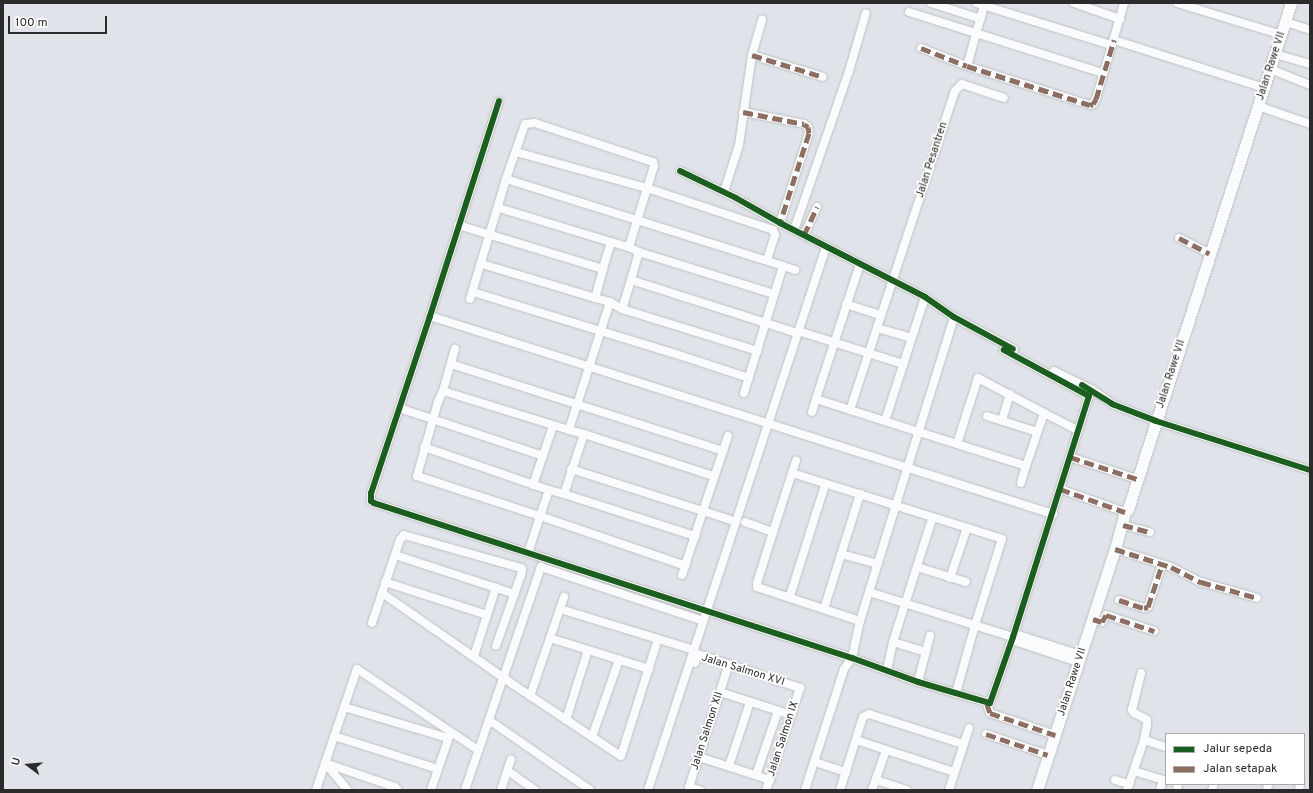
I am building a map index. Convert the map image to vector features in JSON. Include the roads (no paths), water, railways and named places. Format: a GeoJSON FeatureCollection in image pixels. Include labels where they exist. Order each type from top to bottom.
{"type":"FeatureCollection","features":[{"type":"Feature","properties":{"kind":"main road","name":"Jalan Rawe VII"},"geometry":{"type":"LineString","coordinates":[[1037,790],[1123,525],[1125,512],[1128,509],[1209,253],[1282,35],[1291,3]]}},
{"type":"Feature","properties":{"kind":"street"},"geometry":{"type":"LineString","coordinates":[[931,3],[981,18]]}},
{"type":"Feature","properties":{"kind":"street"},"geometry":{"type":"LineString","coordinates":[[1074,3],[1120,19]]}},
{"type":"Feature","properties":{"kind":"street"},"geometry":{"type":"LineString","coordinates":[[921,48],[967,66],[1090,105],[1094,104],[1096,99],[1124,3]]}},
{"type":"Feature","properties":{"kind":"street"},"geometry":{"type":"LineString","coordinates":[[1177,3],[1282,35]]}},
{"type":"Feature","properties":{"kind":"street"},"geometry":{"type":"LineString","coordinates":[[967,66],[981,18],[980,4],[1264,88]]}},
{"type":"Feature","properties":{"kind":"street"},"geometry":{"type":"LineString","coordinates":[[909,12],[1103,73]]}},
{"type":"Feature","properties":{"kind":"street"},"geometry":{"type":"LineString","coordinates":[[794,230],[847,78],[866,13]]}},
{"type":"Feature","properties":{"kind":"street"},"geometry":{"type":"LineString","coordinates":[[724,192],[737,151],[752,55],[762,19]]}},
{"type":"Feature","properties":{"kind":"street"},"geometry":{"type":"LineString","coordinates":[[1286,22],[1310,30]]}},
{"type":"Feature","properties":{"kind":"street"},"geometry":{"type":"LineString","coordinates":[[1275,54],[1310,64]]}},
{"type":"Feature","properties":{"kind":"street"},"geometry":{"type":"LineString","coordinates":[[752,55],[823,77]]}},
{"type":"Feature","properties":{"kind":"street"},"geometry":{"type":"LineString","coordinates":[[1270,69],[1310,85]]}},
{"type":"Feature","properties":{"kind":"street","name":"Jalan Pesantren"},"geometry":{"type":"LineString","coordinates":[[893,280],[954,91],[962,84],[1004,98]]}},
{"type":"Feature","properties":{"kind":"street"},"geometry":{"type":"LineString","coordinates":[[499,101],[371,493],[371,501],[381,506],[708,613],[852,658],[918,682],[987,704],[993,701],[1014,637],[1053,514],[1088,395],[1004,350]]}},
{"type":"Feature","properties":{"kind":"street"},"geometry":{"type":"LineString","coordinates":[[1258,106],[1310,124]]}},
{"type":"Feature","properties":{"kind":"street"},"geometry":{"type":"LineString","coordinates":[[743,112],[804,124],[808,127],[809,133],[780,223]]}},
{"type":"Feature","properties":{"kind":"street"},"geometry":{"type":"LineString","coordinates":[[629,247],[636,219],[648,188],[654,166],[651,161],[535,123],[525,124],[506,179],[499,208],[472,296],[600,331],[749,378]]}},
{"type":"Feature","properties":{"kind":"street"},"geometry":{"type":"LineString","coordinates":[[516,152],[648,188],[774,231],[775,235],[767,260]]}},
{"type":"Feature","properties":{"kind":"street"},"geometry":{"type":"LineString","coordinates":[[680,171],[724,192],[780,223],[925,297],[954,317],[1093,390],[1112,404],[1156,421],[1310,470]]}},
{"type":"Feature","properties":{"kind":"street"},"geometry":{"type":"LineString","coordinates":[[506,179],[795,270]]}},
{"type":"Feature","properties":{"kind":"street"},"geometry":{"type":"LineString","coordinates":[[804,235],[817,207]]}},
{"type":"Feature","properties":{"kind":"street"},"geometry":{"type":"LineString","coordinates":[[499,208],[629,247],[639,252],[774,294]]}},
{"type":"Feature","properties":{"kind":"street"},"geometry":{"type":"LineString","coordinates":[[458,225],[603,269]]}},
{"type":"Feature","properties":{"kind":"street"},"geometry":{"type":"LineString","coordinates":[[1179,238],[1209,253]]}},
{"type":"Feature","properties":{"kind":"street"},"geometry":{"type":"LineString","coordinates":[[595,298],[611,242]]}},
{"type":"Feature","properties":{"kind":"street"},"geometry":{"type":"LineString","coordinates":[[648,790],[682,686],[696,652],[767,424],[826,247]]}},
{"type":"Feature","properties":{"kind":"street"},"geometry":{"type":"LineString","coordinates":[[622,309],[639,252]]}},
{"type":"Feature","properties":{"kind":"street"},"geometry":{"type":"LineString","coordinates":[[482,264],[610,302],[622,309],[758,351]]}},
{"type":"Feature","properties":{"kind":"street"},"geometry":{"type":"LineString","coordinates":[[812,412],[860,264]]}},
{"type":"Feature","properties":{"kind":"street"},"geometry":{"type":"LineString","coordinates":[[744,393],[783,266]]}},
{"type":"Feature","properties":{"kind":"street"},"geometry":{"type":"LineString","coordinates":[[631,280],[766,323],[904,364]]}},
{"type":"Feature","properties":{"kind":"street"},"geometry":{"type":"LineString","coordinates":[[850,410],[869,354],[880,315],[893,280]]}},
{"type":"Feature","properties":{"kind":"street"},"geometry":{"type":"LineString","coordinates":[[885,421],[925,297]]}},
{"type":"Feature","properties":{"kind":"street"},"geometry":{"type":"LineString","coordinates":[[569,430],[610,302]]}},
{"type":"Feature","properties":{"kind":"street"},"geometry":{"type":"LineString","coordinates":[[846,304],[880,315]]}},
{"type":"Feature","properties":{"kind":"street"},"geometry":{"type":"LineString","coordinates":[[430,316],[1053,514]]}},
{"type":"Feature","properties":{"kind":"street"},"geometry":{"type":"LineString","coordinates":[[805,790],[844,669],[852,658],[860,621],[954,317]]}},
{"type":"Feature","properties":{"kind":"street"},"geometry":{"type":"LineString","coordinates":[[877,328],[911,338]]}},
{"type":"Feature","properties":{"kind":"street"},"geometry":{"type":"LineString","coordinates":[[455,349],[416,474],[418,477],[540,516],[686,566]]}},
{"type":"Feature","properties":{"kind":"street"},"geometry":{"type":"LineString","coordinates":[[451,364],[578,403],[722,451]]}},
{"type":"Feature","properties":{"kind":"street"},"geometry":{"type":"LineString","coordinates":[[957,444],[978,378],[1078,430]]}},
{"type":"Feature","properties":{"kind":"street"},"geometry":{"type":"LineString","coordinates":[[443,391],[553,426],[584,434],[713,476]]}},
{"type":"Feature","properties":{"kind":"street"},"geometry":{"type":"LineString","coordinates":[[1002,420],[1010,394]]}},
{"type":"Feature","properties":{"kind":"street"},"geometry":{"type":"LineString","coordinates":[[816,399],[1026,466]]}},
{"type":"Feature","properties":{"kind":"street"},"geometry":{"type":"LineString","coordinates":[[400,408],[543,456]]}},
{"type":"Feature","properties":{"kind":"street"},"geometry":{"type":"LineString","coordinates":[[1021,483],[1044,413]]}},
{"type":"Feature","properties":{"kind":"street"},"geometry":{"type":"LineString","coordinates":[[987,416],[1037,432]]}},
{"type":"Feature","properties":{"kind":"street"},"geometry":{"type":"LineString","coordinates":[[533,485],[553,426]]}},
{"type":"Feature","properties":{"kind":"street"},"geometry":{"type":"LineString","coordinates":[[564,494],[571,469],[584,434]]}},
{"type":"Feature","properties":{"kind":"street"},"geometry":{"type":"LineString","coordinates":[[682,575],[713,476],[728,436]]}},
{"type":"Feature","properties":{"kind":"street"},"geometry":{"type":"LineString","coordinates":[[424,447],[533,485],[695,536]]}},
{"type":"Feature","properties":{"kind":"street"},"geometry":{"type":"LineString","coordinates":[[1070,457],[1137,479]]}},
{"type":"Feature","properties":{"kind":"street"},"geometry":{"type":"LineString","coordinates":[[796,460],[756,586],[759,589],[790,596],[860,621]]}},
{"type":"Feature","properties":{"kind":"street"},"geometry":{"type":"LineString","coordinates":[[571,469],[736,522]]}},
{"type":"Feature","properties":{"kind":"street"},"geometry":{"type":"LineString","coordinates":[[792,473],[896,505],[932,519],[1002,539],[975,625],[956,693]]}},
{"type":"Feature","properties":{"kind":"street"},"geometry":{"type":"LineString","coordinates":[[790,596],[826,484]]}},
{"type":"Feature","properties":{"kind":"street"},"geometry":{"type":"LineString","coordinates":[[1060,489],[1125,512]]}},
{"type":"Feature","properties":{"kind":"street"},"geometry":{"type":"LineString","coordinates":[[528,553],[549,490]]}},
{"type":"Feature","properties":{"kind":"street"},"geometry":{"type":"LineString","coordinates":[[824,609],[860,494]]}},
{"type":"Feature","properties":{"kind":"street"},"geometry":{"type":"LineString","coordinates":[[887,670],[893,642],[932,519]]}},
{"type":"Feature","properties":{"kind":"street"},"geometry":{"type":"LineString","coordinates":[[745,522],[773,532]]}},
{"type":"Feature","properties":{"kind":"street"},"geometry":{"type":"LineString","coordinates":[[1123,525],[1150,532]]}},
{"type":"Feature","properties":{"kind":"street"},"geometry":{"type":"LineString","coordinates":[[950,578],[967,528]]}},
{"type":"Feature","properties":{"kind":"street"},"geometry":{"type":"LineString","coordinates":[[372,623],[400,540],[404,535],[520,568],[522,570],[496,646]]}},
{"type":"Feature","properties":{"kind":"street"},"geometry":{"type":"LineString","coordinates":[[1115,549],[1187,574],[1200,582],[1256,598]]}},
{"type":"Feature","properties":{"kind":"street"},"geometry":{"type":"LineString","coordinates":[[395,554],[515,594]]}},
{"type":"Feature","properties":{"kind":"street"},"geometry":{"type":"LineString","coordinates":[[841,554],[878,564]]}},
{"type":"Feature","properties":{"kind":"street"},"geometry":{"type":"LineString","coordinates":[[1119,600],[1144,608],[1148,607],[1162,565]]}},
{"type":"Feature","properties":{"kind":"street"},"geometry":{"type":"LineString","coordinates":[[465,790],[541,567],[703,621]]}},
{"type":"Feature","properties":{"kind":"street"},"geometry":{"type":"LineString","coordinates":[[917,567],[966,582]]}},
{"type":"Feature","properties":{"kind":"street"},"geometry":{"type":"LineString","coordinates":[[386,582],[487,615]]}},
{"type":"Feature","properties":{"kind":"street"},"geometry":{"type":"LineString","coordinates":[[474,656],[496,587]]}},
{"type":"Feature","properties":{"kind":"street"},"geometry":{"type":"LineString","coordinates":[[869,592],[1079,658]]}},
{"type":"Feature","properties":{"kind":"street"},"geometry":{"type":"LineString","coordinates":[[382,593],[530,696],[621,756],[658,639]]}},
{"type":"Feature","properties":{"kind":"street"},"geometry":{"type":"LineString","coordinates":[[530,696],[564,597]]}},
{"type":"Feature","properties":{"kind":"street","name":"Jalan Salmon XVI"},"geometry":{"type":"LineString","coordinates":[[560,609],[658,639],[800,688]]}},
{"type":"Feature","properties":{"kind":"street"},"geometry":{"type":"LineString","coordinates":[[696,652],[703,621],[708,613]]}},
{"type":"Feature","properties":{"kind":"street"},"geometry":{"type":"LineString","coordinates":[[1093,619],[1102,622],[1106,615],[1154,631]]}},
{"type":"Feature","properties":{"kind":"street"},"geometry":{"type":"LineString","coordinates":[[918,682],[930,636]]}},
{"type":"Feature","properties":{"kind":"street"},"geometry":{"type":"LineString","coordinates":[[550,638],[649,669]]}},
{"type":"Feature","properties":{"kind":"street"},"geometry":{"type":"LineString","coordinates":[[893,642],[925,652]]}},
{"type":"Feature","properties":{"kind":"street"},"geometry":{"type":"LineString","coordinates":[[566,720],[588,650]]}},
{"type":"Feature","properties":{"kind":"street"},"geometry":{"type":"LineString","coordinates":[[592,737],[620,660]]}},
{"type":"Feature","properties":{"kind":"street","name":"Jalan Salmon XII"},"geometry":{"type":"LineString","coordinates":[[700,790],[689,788],[729,664]]}},
{"type":"Feature","properties":{"kind":"street"},"geometry":{"type":"LineString","coordinates":[[316,790],[357,669],[450,735],[478,750]]}},
{"type":"Feature","properties":{"kind":"street"},"geometry":{"type":"LineString","coordinates":[[1115,780],[1128,787],[1144,740],[1147,720],[1134,713],[1132,710],[1141,673]]}},
{"type":"Feature","properties":{"kind":"street","name":"Jalan Salmon IX"},"geometry":{"type":"LineString","coordinates":[[766,790],[800,688]]}},
{"type":"Feature","properties":{"kind":"street"},"geometry":{"type":"LineString","coordinates":[[720,692],[791,715]]}},
{"type":"Feature","properties":{"kind":"street"},"geometry":{"type":"LineString","coordinates":[[729,766],[750,702]]}},
{"type":"Feature","properties":{"kind":"street"},"geometry":{"type":"LineString","coordinates":[[987,704],[990,713],[1055,735]]}},
{"type":"Feature","properties":{"kind":"street"},"geometry":{"type":"LineString","coordinates":[[344,707],[450,735]]}},
{"type":"Feature","properties":{"kind":"street"},"geometry":{"type":"LineString","coordinates":[[756,775],[778,711]]}},
{"type":"Feature","properties":{"kind":"street"},"geometry":{"type":"LineString","coordinates":[[840,790],[863,717],[869,714],[964,744]]}},
{"type":"Feature","properties":{"kind":"street"},"geometry":{"type":"LineString","coordinates":[[489,720],[590,790]]}},
{"type":"Feature","properties":{"kind":"street"},"geometry":{"type":"LineString","coordinates":[[949,790],[969,728]]}},
{"type":"Feature","properties":{"kind":"street"},"geometry":{"type":"LineString","coordinates":[[986,734],[1048,755]]}},
{"type":"Feature","properties":{"kind":"street"},"geometry":{"type":"LineString","coordinates":[[431,790],[450,735]]}},
{"type":"Feature","properties":{"kind":"street"},"geometry":{"type":"LineString","coordinates":[[334,736],[438,768]]}},
{"type":"Feature","properties":{"kind":"street"},"geometry":{"type":"LineString","coordinates":[[856,740],[954,772]]}},
{"type":"Feature","properties":{"kind":"street"},"geometry":{"type":"LineString","coordinates":[[1144,740],[1165,746]]}},
{"type":"Feature","properties":{"kind":"street"},"geometry":{"type":"LineString","coordinates":[[872,790],[886,750]]}},
{"type":"Feature","properties":{"kind":"street"},"geometry":{"type":"LineString","coordinates":[[699,756],[770,780]]}},
{"type":"Feature","properties":{"kind":"street"},"geometry":{"type":"LineString","coordinates":[[501,790],[511,760]]}},
{"type":"Feature","properties":{"kind":"street"},"geometry":{"type":"LineString","coordinates":[[815,762],[846,772]]}},
{"type":"Feature","properties":{"kind":"street"},"geometry":{"type":"LineString","coordinates":[[325,763],[348,790]]}},
{"type":"Feature","properties":{"kind":"street"},"geometry":{"type":"LineString","coordinates":[[325,763],[395,786],[398,790]]}},
{"type":"Feature","properties":{"kind":"street"},"geometry":{"type":"LineString","coordinates":[[508,770],[534,790]]}},
{"type":"Feature","properties":{"kind":"street"},"geometry":{"type":"LineString","coordinates":[[1134,771],[1164,780],[1160,790]]}},
{"type":"Feature","properties":{"kind":"street"},"geometry":{"type":"LineString","coordinates":[[876,780],[907,790]]}}]}
